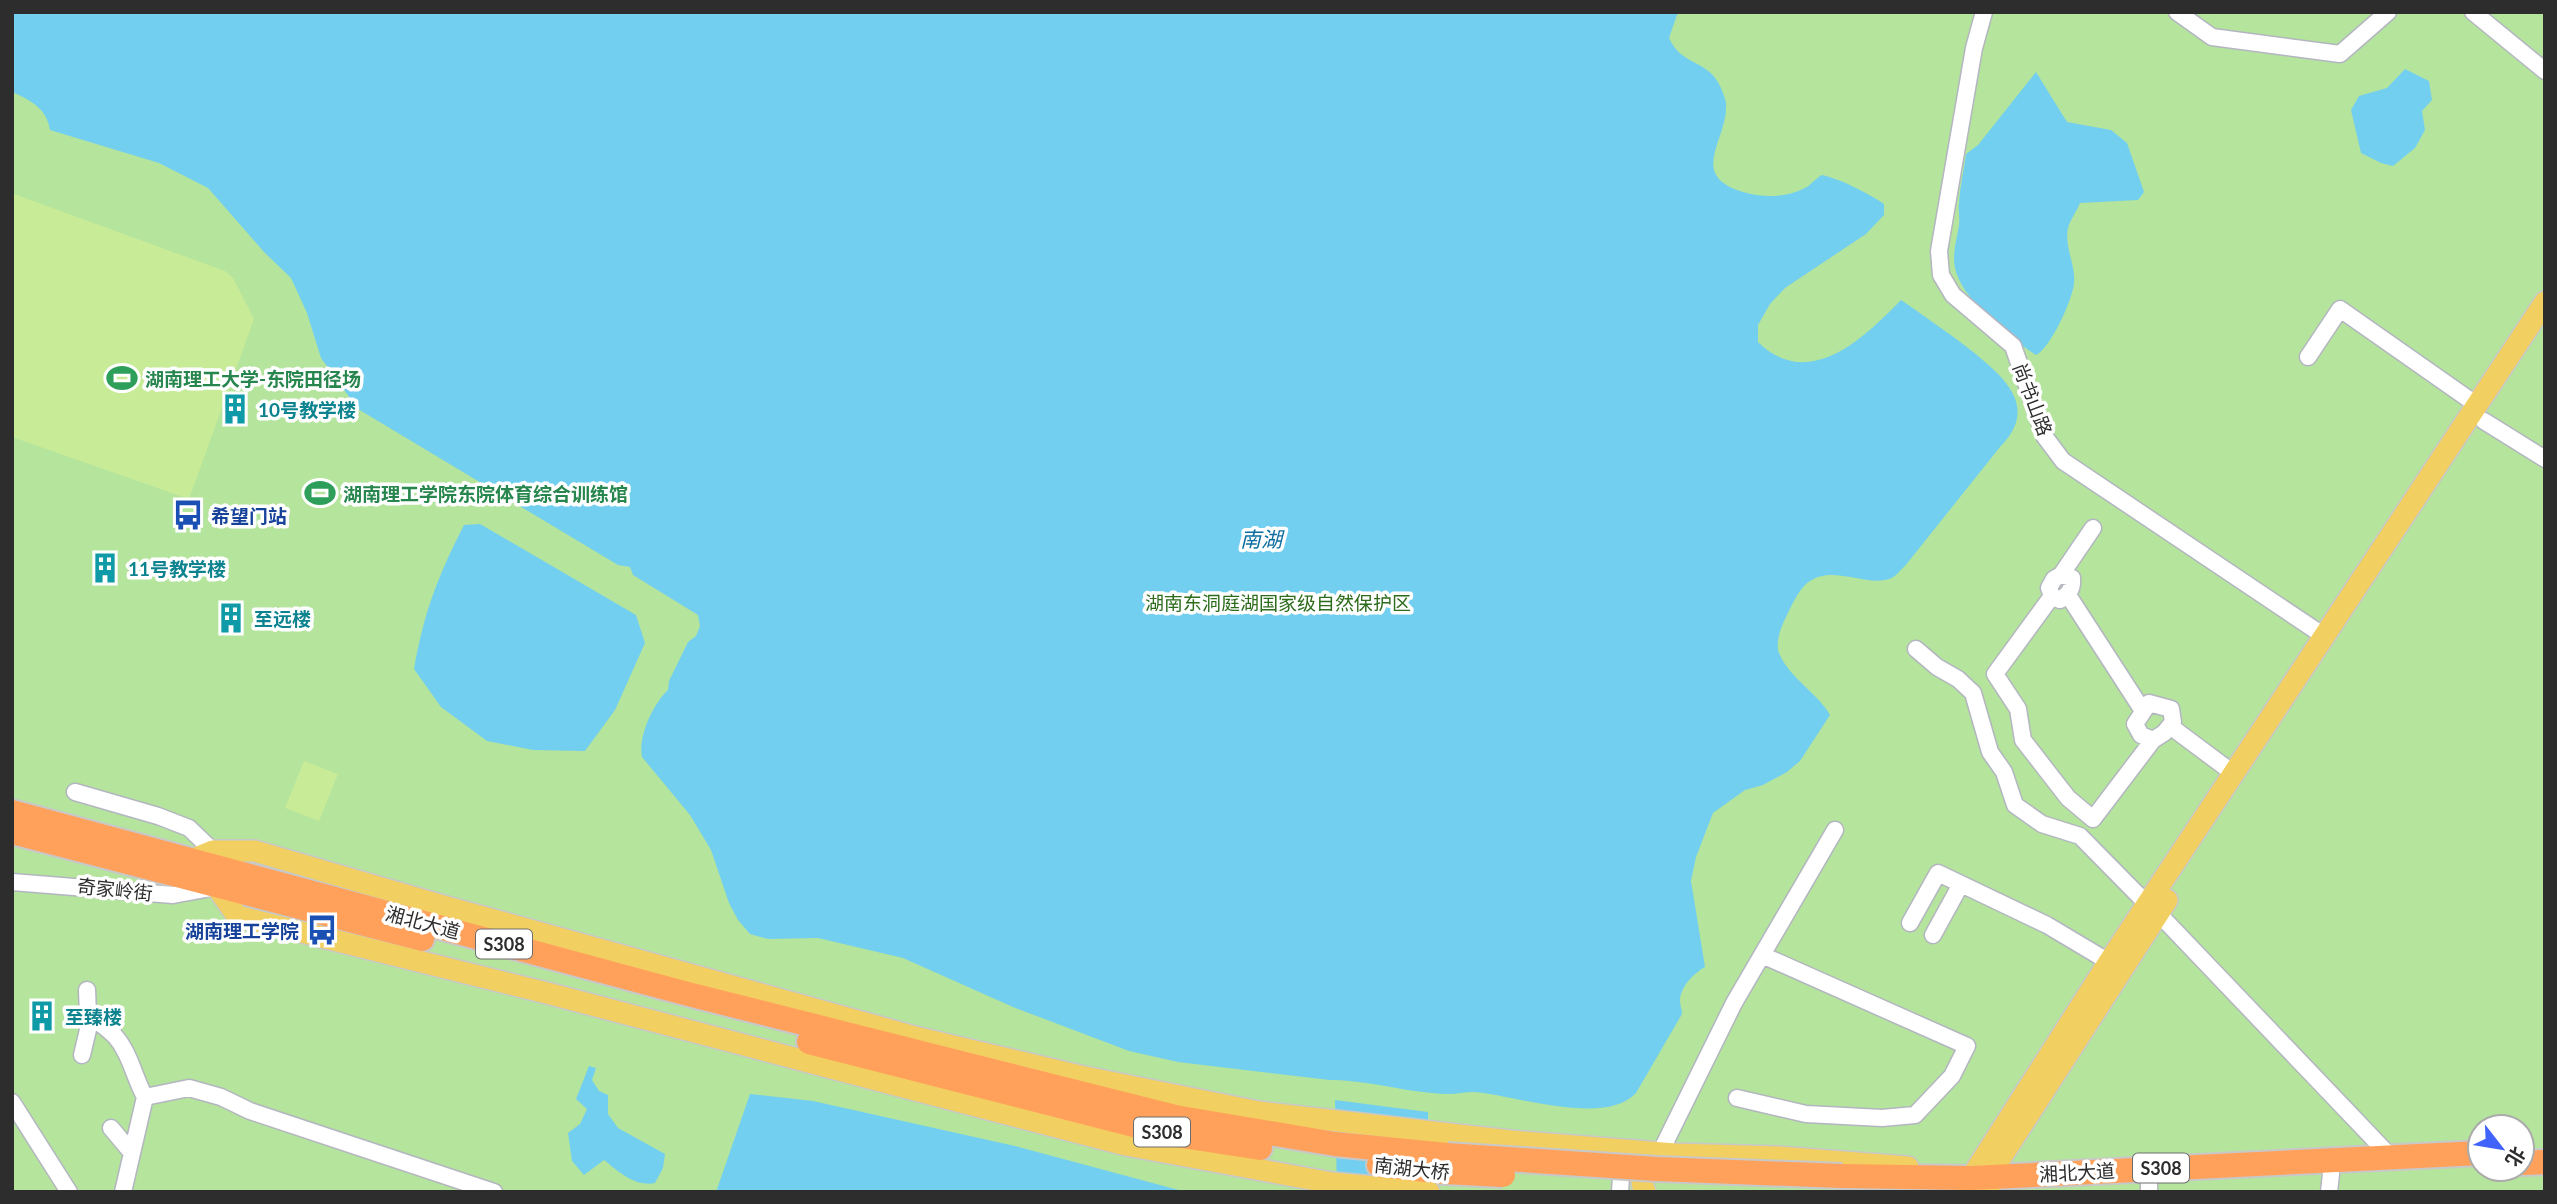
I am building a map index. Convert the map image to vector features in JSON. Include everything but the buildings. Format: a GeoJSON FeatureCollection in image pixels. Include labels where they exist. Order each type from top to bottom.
{"type":"FeatureCollection","features":[{"type":"Feature","properties":{"kind":"highway","name":"湘北大道"},"geometry":{"type":"LineString","coordinates":[[12,812],[202,856],[243,873],[688,994],[843,1025],[895,1057]]}},
{"type":"Feature","properties":{"kind":"highway","name":"湘北大道"},"geometry":{"type":"LineString","coordinates":[[12,832],[806,1051],[895,1057],[994,1083]]}},
{"type":"Feature","properties":{"kind":"highway","name":"南湖大桥"},"geometry":{"type":"LineString","coordinates":[[994,1083],[1169,1134],[1336,1160],[1445,1172],[1841,1183]]}},
{"type":"Feature","properties":{"kind":"highway","name":"湘北大道"},"geometry":{"type":"LineString","coordinates":[[1841,1183],[1979,1184],[2390,1156],[2466,1153]]}},
{"type":"Feature","properties":{"kind":"highway","name":"湘北大道"},"geometry":{"type":"LineString","coordinates":[[2013,1192],[2330,1183],[2466,1167]]}},
{"type":"Feature","properties":{"kind":"highway","name":"S308"},"geometry":{"type":"LineString","coordinates":[[1841,1183],[1911,1192]]}},
{"type":"Feature","properties":{"kind":"main road"},"geometry":{"type":"LineString","coordinates":[[1979,1184],[2152,909],[2480,413],[2545,302]]}},
{"type":"Feature","properties":{"kind":"main road"},"geometry":{"type":"LineString","coordinates":[[1979,1184],[2109,962],[2152,909],[2233,773],[2324,636],[2480,413],[2545,328]]}},
{"type":"Feature","properties":{"kind":"main road"},"geometry":{"type":"LineString","coordinates":[[202,856],[255,851],[873,1033],[895,1057]]}},
{"type":"Feature","properties":{"kind":"main road"},"geometry":{"type":"LineString","coordinates":[[806,1051],[850,1062],[895,1057],[994,1083],[1511,1141],[1660,1153],[1779,1157],[1898,1166],[1979,1184]]}},
{"type":"Feature","properties":{"kind":"main road"},"geometry":{"type":"LineString","coordinates":[[994,1083],[1126,1144],[1332,1182],[1429,1192]]}},
{"type":"Feature","properties":{"kind":"main road"},"geometry":{"type":"LineString","coordinates":[[1645,1192],[1641,1177],[1647,1163],[1660,1153]]}},
{"type":"Feature","properties":{"kind":"street","name":"尚书山路"},"geometry":{"type":"LineString","coordinates":[[1984,12],[1974,48],[1938,251],[1941,275],[1953,295],[2012,346],[2045,437],[2063,461],[2324,636]]}},
{"type":"Feature","properties":{"kind":"street"},"geometry":{"type":"LineString","coordinates":[[2177,12],[2212,37],[2340,54],[2388,12]]}},
{"type":"Feature","properties":{"kind":"street"},"geometry":{"type":"LineString","coordinates":[[2473,12],[2545,71]]}},
{"type":"Feature","properties":{"kind":"street"},"geometry":{"type":"LineString","coordinates":[[2308,357],[2340,309],[2545,459]]}},
{"type":"Feature","properties":{"kind":"street"},"geometry":{"type":"LineString","coordinates":[[2093,528],[2062,575],[2072,578],[2073,587],[2060,595],[1995,674],[2018,709],[2023,740],[2068,797],[2093,819],[2152,740],[2164,733],[2173,723],[2171,709],[2150,704],[2135,724],[2141,735],[2152,740]]}},
{"type":"Feature","properties":{"kind":"street"},"geometry":{"type":"LineString","coordinates":[[2060,595],[2143,711]]}},
{"type":"Feature","properties":{"kind":"street"},"geometry":{"type":"LineString","coordinates":[[1916,649],[1937,667],[1958,679],[1973,694],[1990,751],[2004,772],[2015,805],[2042,824],[2080,836],[2390,1156]]}},
{"type":"Feature","properties":{"kind":"street"},"geometry":{"type":"LineString","coordinates":[[2170,726],[2233,773]]}},
{"type":"Feature","properties":{"kind":"street"},"geometry":{"type":"LineString","coordinates":[[75,792],[158,816],[189,828],[202,856]]}},
{"type":"Feature","properties":{"kind":"street"},"geometry":{"type":"LineString","coordinates":[[1660,1153],[1734,1003],[1835,831]]}},
{"type":"Feature","properties":{"kind":"street"},"geometry":{"type":"LineString","coordinates":[[1910,923],[1938,873],[2047,925],[2109,962]]}},
{"type":"Feature","properties":{"kind":"street","name":"奇家岭街"},"geometry":{"type":"LineString","coordinates":[[12,882],[173,895],[217,887]]}},
{"type":"Feature","properties":{"kind":"street"},"geometry":{"type":"LineString","coordinates":[[1933,935],[1961,884]]}},
{"type":"Feature","properties":{"kind":"street"},"geometry":{"type":"LineString","coordinates":[[1737,1098],[1806,1114],[1882,1118],[1915,1115],[1952,1076],[1967,1046],[1762,955]]}},
{"type":"Feature","properties":{"kind":"street"},"geometry":{"type":"LineString","coordinates":[[87,990],[88,1015],[114,1035],[127,1053],[133,1074],[145,1097],[123,1192]]}},
{"type":"Feature","properties":{"kind":"street"},"geometry":{"type":"LineString","coordinates":[[82,1055],[91,1017]]}},
{"type":"Feature","properties":{"kind":"street"},"geometry":{"type":"LineString","coordinates":[[145,1097],[189,1088],[494,1192]]}},
{"type":"Feature","properties":{"kind":"street"},"geometry":{"type":"LineString","coordinates":[[12,1102],[69,1192]]}},
{"type":"Feature","properties":{"kind":"street"},"geometry":{"type":"LineString","coordinates":[[111,1128],[132,1153]]}},
{"type":"Feature","properties":{"kind":"street"},"geometry":{"type":"LineString","coordinates":[[1620,1192],[1623,1150]]}},
{"type":"Feature","properties":{"kind":"green space","name":"湖南东洞庭湖国家级自然保护区"},"geometry":{"type":"Polygon","coordinates":[[[12,12],[2545,12],[2545,1192],[12,1192],[12,12]]]}},
{"type":"Feature","properties":{"kind":"green space","name":"湖南理工大学-东院田径场"},"geometry":{"type":"Polygon","coordinates":[[[14,194],[225,271],[233,278],[254,319],[189,499],[12,437],[14,194]]]}},
{"type":"Feature","properties":{"kind":"green space"},"geometry":{"type":"Polygon","coordinates":[[[304,761],[338,774],[319,821],[285,808],[304,761]]]}},
{"type":"Feature","properties":{"kind":"water","name":"南湖"},"geometry":{"type":"Polygon","coordinates":[[[12,12],[1678,12],[1669,38],[1681,54],[1710,72],[1725,99],[1725,116],[1713,166],[1717,176],[1726,185],[1751,194],[1782,195],[1805,188],[1822,175],[1854,187],[1884,204],[1884,215],[1866,234],[1785,288],[1770,304],[1758,325],[1758,342],[1777,356],[1797,362],[1816,361],[1853,343],[1901,300],[1981,358],[2004,380],[2017,405],[2017,418],[2012,432],[1895,576],[1879,581],[1825,575],[1814,578],[1805,585],[1794,600],[1781,630],[1779,653],[1790,670],[1830,715],[1800,761],[1787,772],[1763,785],[1745,790],[1713,813],[1696,857],[1691,881],[1705,967],[1685,986],[1680,1001],[1682,1014],[1636,1093],[1622,1103],[1603,1108],[1582,1108],[1474,1092],[1451,1094],[1415,1091],[1362,1082],[1178,1062],[1129,1051],[1013,1007],[903,958],[818,938],[768,939],[750,934],[729,903],[711,850],[690,815],[642,757],[642,740],[648,721],[657,703],[668,690],[669,681],[688,642],[696,636],[700,626],[698,615],[633,575],[630,567],[618,565],[358,409],[321,358],[307,313],[291,278],[264,252],[208,188],[159,163],[50,130],[45,116],[37,106],[12,92],[12,12]]]}},
{"type":"Feature","properties":{"kind":"water"},"geometry":{"type":"Polygon","coordinates":[[[2405,69],[2429,81],[2432,100],[2422,111],[2425,130],[2415,148],[2393,166],[2361,153],[2351,110],[2359,96],[2387,88],[2405,69]]]}},
{"type":"Feature","properties":{"kind":"water"},"geometry":{"type":"Polygon","coordinates":[[[2036,72],[2067,122],[2111,130],[2127,143],[2144,192],[2138,200],[2080,203],[2067,235],[2074,276],[2073,290],[2054,334],[2036,355],[2000,328],[1977,305],[1959,280],[1954,257],[1966,154],[1978,145],[2036,72]]]}},
{"type":"Feature","properties":{"kind":"water"},"geometry":{"type":"Polygon","coordinates":[[[480,524],[636,615],[645,643],[615,710],[585,751],[533,750],[487,741],[441,707],[414,669],[427,612],[447,561],[464,525],[480,524]]]}},
{"type":"Feature","properties":{"kind":"water"},"geometry":{"type":"Polygon","coordinates":[[[589,1066],[596,1068],[592,1080],[599,1091],[608,1095],[608,1114],[618,1128],[665,1154],[663,1168],[655,1183],[634,1181],[604,1160],[584,1175],[572,1161],[568,1133],[580,1124],[587,1109],[576,1099],[589,1066]]]}},
{"type":"Feature","properties":{"kind":"water"},"geometry":{"type":"Polygon","coordinates":[[[750,1094],[813,1101],[1015,1146],[1186,1192],[716,1192],[750,1094]]]}},
{"type":"Feature","properties":{"kind":"water"},"geometry":{"type":"Polygon","coordinates":[[[1335,1100],[1428,1112],[1429,1192],[1337,1192],[1335,1100]]]}},
{"type":"Feature","properties":{"kind":"place","name":"湖南理工大学-东院田径场"},"geometry":{"type":"Point","coordinates":[122,378]}},
{"type":"Feature","properties":{"kind":"place","name":"10号教学楼"},"geometry":{"type":"Point","coordinates":[235,409]}},
{"type":"Feature","properties":{"kind":"place","name":"湖南理工学院东院体育综合训练馆"},"geometry":{"type":"Point","coordinates":[320,493]}},
{"type":"Feature","properties":{"kind":"place","name":"希望门站"},"geometry":{"type":"Point","coordinates":[188,515]}},
{"type":"Feature","properties":{"kind":"place","name":"11号教学楼"},"geometry":{"type":"Point","coordinates":[105,568]}},
{"type":"Feature","properties":{"kind":"place","name":"至远楼"},"geometry":{"type":"Point","coordinates":[231,618]}},
{"type":"Feature","properties":{"kind":"place","name":"湖南理工学院"},"geometry":{"type":"Point","coordinates":[322,930]}},
{"type":"Feature","properties":{"kind":"place","name":"至臻楼"},"geometry":{"type":"Point","coordinates":[42,1016]}}]}
